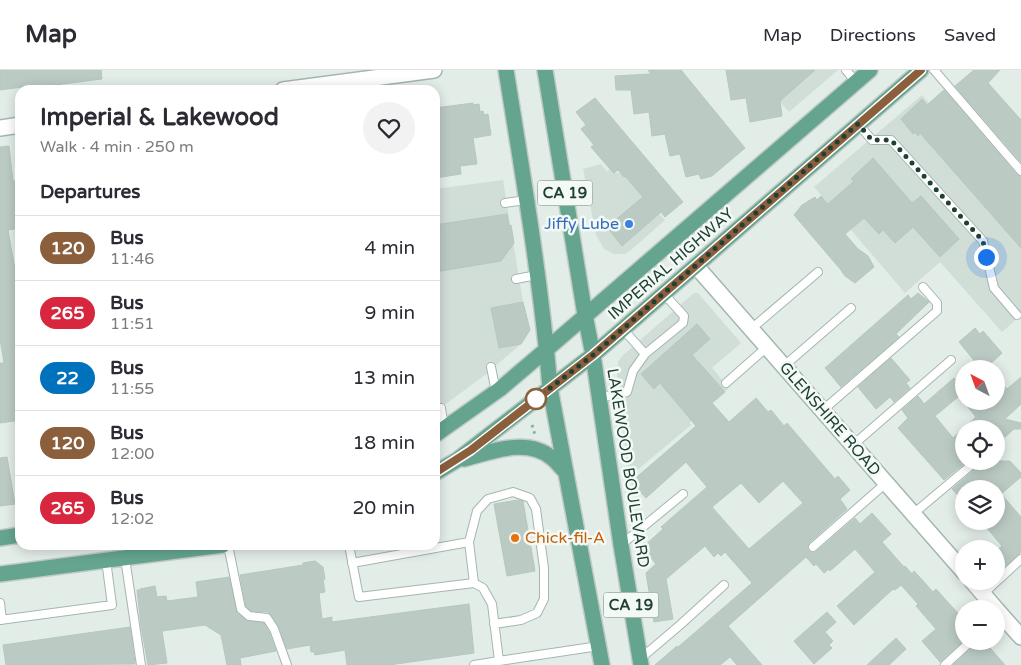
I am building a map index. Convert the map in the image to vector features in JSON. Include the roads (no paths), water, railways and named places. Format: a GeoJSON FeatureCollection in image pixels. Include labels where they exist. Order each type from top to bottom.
{"type":"FeatureCollection","features":[{"type":"Feature","properties":{"kind":"main road","name":"CA 19"},"geometry":{"type":"LineString","coordinates":[[506,70],[537,275],[550,388],[602,665]]}},
{"type":"Feature","properties":{"kind":"main road","name":"LAKEWOOD BOULEVARD"},"geometry":{"type":"LineString","coordinates":[[545,70],[593,355],[640,662]]}},
{"type":"Feature","properties":{"kind":"main road","name":"IMPERIAL HIGHWAY"},"geometry":{"type":"LineString","coordinates":[[440,432],[496,392],[870,70]]}},
{"type":"Feature","properties":{"kind":"main road","name":"IMPERIAL HIGHWAY"},"geometry":{"type":"LineString","coordinates":[[440,470],[457,460],[593,355],[921,70]]}},
{"type":"Feature","properties":{"kind":"main road"},"geometry":{"type":"LineString","coordinates":[[457,460],[514,447],[533,449],[552,457],[566,474]]}},
{"type":"Feature","properties":{"kind":"main road"},"geometry":{"type":"LineString","coordinates":[[0,538],[15,536]]}},
{"type":"Feature","properties":{"kind":"main road"},"geometry":{"type":"LineString","coordinates":[[0,574],[185,550]]}},
{"type":"Feature","properties":{"kind":"street"},"geometry":{"type":"LineString","coordinates":[[321,85],[434,70]]}},
{"type":"Feature","properties":{"kind":"street"},"geometry":{"type":"LineString","coordinates":[[0,128],[15,126]]}},
{"type":"Feature","properties":{"kind":"street","name":"GLENSHIRE ROAD"},"geometry":{"type":"LineString","coordinates":[[696,266],[955,562]]}},
{"type":"Feature","properties":{"kind":"street"},"geometry":{"type":"LineString","coordinates":[[980,590],[987,600]]}},
{"type":"Feature","properties":{"kind":"street"},"geometry":{"type":"LineString","coordinates":[[1005,621],[1021,637]]}},
{"type":"Feature","properties":{"kind":"lane"},"geometry":{"type":"LineString","coordinates":[[846,70],[856,82]]}},
{"type":"Feature","properties":{"kind":"lane"},"geometry":{"type":"LineString","coordinates":[[934,70],[1021,171]]}},
{"type":"Feature","properties":{"kind":"lane"},"geometry":{"type":"LineString","coordinates":[[858,124],[872,140],[891,140],[983,241],[994,288],[1017,314]]}},
{"type":"Feature","properties":{"kind":"lane"},"geometry":{"type":"LineString","coordinates":[[506,203],[526,200]]}},
{"type":"Feature","properties":{"kind":"lane"},"geometry":{"type":"LineString","coordinates":[[751,329],[818,272]]}},
{"type":"Feature","properties":{"kind":"lane"},"geometry":{"type":"LineString","coordinates":[[516,279],[537,275]]}},
{"type":"Feature","properties":{"kind":"lane"},"geometry":{"type":"LineString","coordinates":[[823,410],[937,311],[937,303],[923,287]]}},
{"type":"Feature","properties":{"kind":"lane"},"geometry":{"type":"LineString","coordinates":[[599,398],[627,392],[633,371],[645,354],[684,322],[684,316],[664,294]]}},
{"type":"Feature","properties":{"kind":"lane"},"geometry":{"type":"LineString","coordinates":[[784,366],[851,308]]}},
{"type":"Feature","properties":{"kind":"lane"},"geometry":{"type":"LineString","coordinates":[[623,329],[645,354]]}},
{"type":"Feature","properties":{"kind":"lane"},"geometry":{"type":"LineString","coordinates":[[726,383],[767,347]]}},
{"type":"Feature","properties":{"kind":"lane"},"geometry":{"type":"LineString","coordinates":[[853,445],[951,360]]}},
{"type":"Feature","properties":{"kind":"lane"},"geometry":{"type":"LineString","coordinates":[[491,366],[496,392]]}},
{"type":"Feature","properties":{"kind":"lane"},"geometry":{"type":"LineString","coordinates":[[440,432],[441,408]]}},
{"type":"Feature","properties":{"kind":"lane"},"geometry":{"type":"LineString","coordinates":[[913,514],[965,470]]}},
{"type":"Feature","properties":{"kind":"lane"},"geometry":{"type":"LineString","coordinates":[[813,547],[886,484]]}},
{"type":"Feature","properties":{"kind":"lane"},"geometry":{"type":"LineString","coordinates":[[474,583],[469,542],[477,511],[488,499],[512,492],[530,498],[536,509],[541,536],[544,598],[537,613],[521,620],[494,624]]}},
{"type":"Feature","properties":{"kind":"lane"},"geometry":{"type":"LineString","coordinates":[[621,545],[683,494]]}},
{"type":"Feature","properties":{"kind":"lane"},"geometry":{"type":"LineString","coordinates":[[440,547],[469,542]]}},
{"type":"Feature","properties":{"kind":"lane"},"geometry":{"type":"LineString","coordinates":[[229,550],[241,609],[248,616],[267,618],[274,629],[287,665]]}},
{"type":"Feature","properties":{"kind":"lane"},"geometry":{"type":"LineString","coordinates":[[350,550],[359,597],[474,583],[483,588],[492,604],[499,662]]}},
{"type":"Feature","properties":{"kind":"lane"},"geometry":{"type":"LineString","coordinates":[[352,563],[424,550]]}},
{"type":"Feature","properties":{"kind":"lane"},"geometry":{"type":"LineString","coordinates":[[125,558],[141,665]]}},
{"type":"Feature","properties":{"kind":"lane"},"geometry":{"type":"LineString","coordinates":[[983,594],[1021,559]]}},
{"type":"Feature","properties":{"kind":"lane"},"geometry":{"type":"LineString","coordinates":[[0,603],[1,620],[112,605],[106,560]]}},
{"type":"Feature","properties":{"kind":"lane"},"geometry":{"type":"LineString","coordinates":[[640,662],[724,585]]}},
{"type":"Feature","properties":{"kind":"lane"},"geometry":{"type":"LineString","coordinates":[[474,665],[599,646]]}},
{"type":"Feature","properties":{"kind":"lane"},"geometry":{"type":"LineString","coordinates":[[944,665],[962,650]]}},
{"type":"Feature","properties":{"kind":"place","name":"Jiffy Lube"},"geometry":{"type":"Point","coordinates":[629,224]}},
{"type":"Feature","properties":{"kind":"place","name":"Chick-fil-A"},"geometry":{"type":"Point","coordinates":[515,538]}}]}
